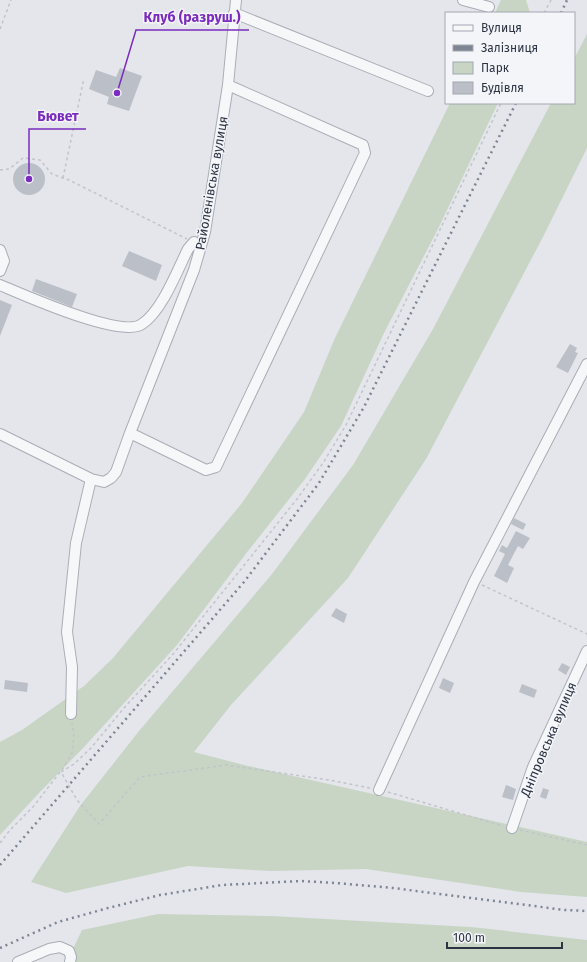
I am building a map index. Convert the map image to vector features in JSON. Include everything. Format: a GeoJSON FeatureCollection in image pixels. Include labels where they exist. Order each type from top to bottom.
{"type":"FeatureCollection","features":[{"type":"Feature","properties":{"kind":"street","name":"Райоленівська вулиця"},"geometry":{"type":"LineString","coordinates":[[91,480],[104,482],[111,478],[116,472],[194,270],[198,244],[205,232],[228,85],[236,0]]}},
{"type":"Feature","properties":{"kind":"street"},"geometry":{"type":"LineString","coordinates":[[463,0],[489,7]]}},
{"type":"Feature","properties":{"kind":"street"},"geometry":{"type":"LineString","coordinates":[[234,14],[428,91]]}},
{"type":"Feature","properties":{"kind":"street"},"geometry":{"type":"LineString","coordinates":[[130,433],[206,470],[216,467],[366,153],[363,145],[228,85]]}},
{"type":"Feature","properties":{"kind":"street"},"geometry":{"type":"LineString","coordinates":[[0,285],[55,309],[119,327],[131,328],[141,325],[151,316],[161,303],[188,249],[198,244]]}},
{"type":"Feature","properties":{"kind":"street"},"geometry":{"type":"LineString","coordinates":[[0,250],[4,262],[0,271]]}},
{"type":"Feature","properties":{"kind":"street"},"geometry":{"type":"LineString","coordinates":[[379,790],[474,582],[587,364]]}},
{"type":"Feature","properties":{"kind":"street"},"geometry":{"type":"LineString","coordinates":[[0,434],[91,480],[76,543],[67,632],[72,667],[71,714]]}},
{"type":"Feature","properties":{"kind":"street","name":"Дніпровська вулиця"},"geometry":{"type":"LineString","coordinates":[[512,828],[533,767],[587,651]]}},
{"type":"Feature","properties":{"kind":"street"},"geometry":{"type":"LineString","coordinates":[[18,962],[49,949],[60,947],[69,951],[71,957],[70,962]]}},
{"type":"Feature","properties":{"kind":"path"},"geometry":{"type":"LineString","coordinates":[[0,29],[11,0]]}},
{"type":"Feature","properties":{"kind":"path"},"geometry":{"type":"LineString","coordinates":[[545,12],[551,0]]}},
{"type":"Feature","properties":{"kind":"path"},"geometry":{"type":"LineString","coordinates":[[63,178],[84,78]]}},
{"type":"Feature","properties":{"kind":"path"},"geometry":{"type":"LineString","coordinates":[[61,772],[74,764],[91,748],[124,708],[174,653],[297,499],[323,462],[346,425],[501,104]]}},
{"type":"Feature","properties":{"kind":"path"},"geometry":{"type":"LineString","coordinates":[[0,170],[9,169],[23,158],[40,160],[52,174],[198,244]]}},
{"type":"Feature","properties":{"kind":"path"},"geometry":{"type":"LineString","coordinates":[[474,582],[587,634]]}},
{"type":"Feature","properties":{"kind":"path"},"geometry":{"type":"LineString","coordinates":[[0,843],[10,830],[34,807],[61,772],[72,753],[74,735],[71,714]]}},
{"type":"Feature","properties":{"kind":"path"},"geometry":{"type":"LineString","coordinates":[[61,772],[77,800],[100,824],[140,777],[226,765],[329,780],[379,790],[512,828],[587,845]]}},
{"type":"Feature","properties":{"kind":"green space"},"geometry":{"type":"Polygon","coordinates":[[[501,0],[526,0],[530,12],[495,12],[501,0]]]}},
{"type":"Feature","properties":{"kind":"green space"},"geometry":{"type":"Polygon","coordinates":[[[587,34],[587,148],[544,235],[426,459],[348,578],[231,705],[194,752],[244,765],[587,842],[587,897],[521,892],[366,869],[270,871],[188,866],[66,893],[31,882],[80,806],[139,731],[272,574],[353,465],[433,329],[550,104],[575,104],[575,57],[587,34]]]}},
{"type":"Feature","properties":{"kind":"green space"},"geometry":{"type":"Polygon","coordinates":[[[450,104],[498,104],[438,229],[384,333],[341,426],[305,479],[177,645],[85,746],[0,835],[0,742],[22,730],[84,686],[113,658],[242,503],[304,412],[335,338],[450,104]]]}},
{"type":"Feature","properties":{"kind":"green space"},"geometry":{"type":"Polygon","coordinates":[[[158,914],[271,916],[471,927],[587,940],[587,962],[74,962],[72,951],[82,930],[158,914]]]}},
{"type":"Feature","properties":{"kind":"building"},"geometry":{"type":"Polygon","coordinates":[[[120,68],[142,76],[129,111],[107,104],[109,97],[89,89],[96,70],[116,77],[120,68]]]}},
{"type":"Feature","properties":{"kind":"building"},"geometry":{"type":"Polygon","coordinates":[[[29,163],[35,164],[42,170],[45,179],[44,185],[38,192],[29,195],[23,194],[16,188],[13,179],[14,173],[20,166],[29,163]]]}},
{"type":"Feature","properties":{"kind":"building"},"geometry":{"type":"Polygon","coordinates":[[[129,251],[162,265],[156,281],[122,266],[129,251]]]}},
{"type":"Feature","properties":{"kind":"building"},"geometry":{"type":"Polygon","coordinates":[[[36,279],[77,294],[72,307],[32,291],[36,279]]]}},
{"type":"Feature","properties":{"kind":"building"},"geometry":{"type":"Polygon","coordinates":[[[0,300],[12,305],[0,336],[0,300]]]}},
{"type":"Feature","properties":{"kind":"building"},"geometry":{"type":"Polygon","coordinates":[[[570,344],[577,348],[575,352],[578,353],[568,373],[556,367],[570,344]]]}},
{"type":"Feature","properties":{"kind":"building"},"geometry":{"type":"Polygon","coordinates":[[[514,518],[526,524],[523,530],[511,524],[514,518]]]}},
{"type":"Feature","properties":{"kind":"building"},"geometry":{"type":"Polygon","coordinates":[[[516,531],[530,538],[523,549],[518,546],[508,565],[514,568],[507,583],[494,576],[505,554],[499,551],[502,545],[507,548],[516,531]]]}},
{"type":"Feature","properties":{"kind":"building"},"geometry":{"type":"Polygon","coordinates":[[[336,608],[347,614],[344,623],[331,616],[336,608]]]}},
{"type":"Feature","properties":{"kind":"building"},"geometry":{"type":"Polygon","coordinates":[[[562,663],[570,667],[566,675],[558,670],[562,663]]]}},
{"type":"Feature","properties":{"kind":"building"},"geometry":{"type":"Polygon","coordinates":[[[443,678],[454,683],[450,693],[439,688],[443,678]]]}},
{"type":"Feature","properties":{"kind":"building"},"geometry":{"type":"Polygon","coordinates":[[[5,680],[28,683],[27,692],[4,689],[5,680]]]}},
{"type":"Feature","properties":{"kind":"building"},"geometry":{"type":"Polygon","coordinates":[[[522,684],[537,690],[534,698],[519,692],[522,684]]]}},
{"type":"Feature","properties":{"kind":"building"},"geometry":{"type":"Polygon","coordinates":[[[506,785],[516,789],[513,800],[502,797],[506,785]]]}},
{"type":"Feature","properties":{"kind":"building"},"geometry":{"type":"Polygon","coordinates":[[[543,788],[549,790],[546,799],[540,797],[543,788]]]}},
{"type":"Feature","properties":{"kind":"railway"},"geometry":{"type":"LineString","coordinates":[[561,12],[567,0]]}},
{"type":"Feature","properties":{"kind":"railway"},"geometry":{"type":"LineString","coordinates":[[0,865],[244,582],[319,483],[364,407],[516,104]]}},
{"type":"Feature","properties":{"kind":"railway"},"geometry":{"type":"LineString","coordinates":[[0,948],[58,922],[160,895],[222,885],[301,881],[336,883],[393,888],[565,910],[587,911]]}},
{"type":"Feature","properties":{"kind":"place","name":"Клуб (разруш.)"},"geometry":{"type":"Point","coordinates":[117,93]}},
{"type":"Feature","properties":{"kind":"place","name":"Бювет"},"geometry":{"type":"Point","coordinates":[29,179]}}]}
